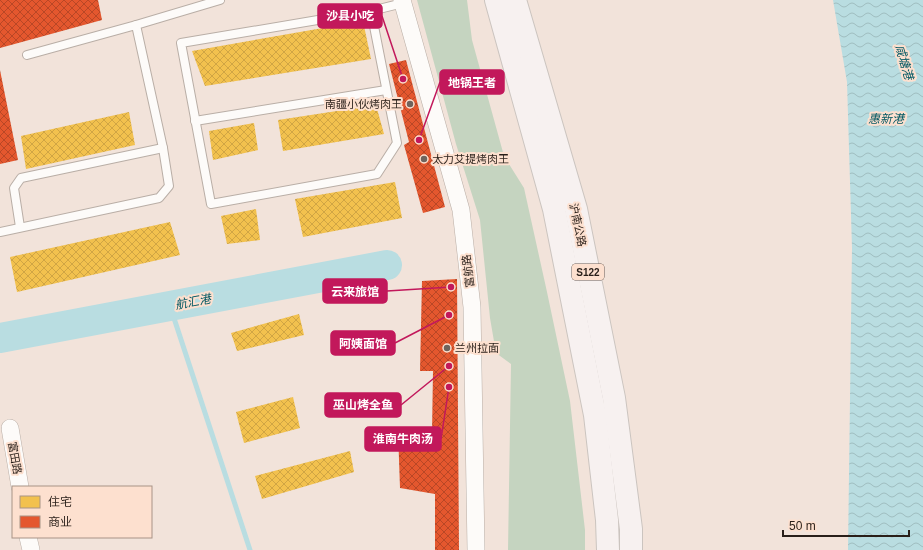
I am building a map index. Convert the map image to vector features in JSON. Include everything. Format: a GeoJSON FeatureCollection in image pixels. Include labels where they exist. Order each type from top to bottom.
{"type":"FeatureCollection","features":[{"type":"Feature","properties":{"kind":"main road","name":"沪南公路"},"geometry":{"type":"LineString","coordinates":[[496,0],[554,209],[595,415],[607,520],[608,550]]}},
{"type":"Feature","properties":{"kind":"main road","name":"沪南公路"},"geometry":{"type":"LineString","coordinates":[[515,0],[576,209],[614,398],[631,529],[631,550]]}},
{"type":"Feature","properties":{"kind":"street","name":"富航路"},"geometry":{"type":"LineString","coordinates":[[403,2],[461,210],[472,306],[476,550]]}},
{"type":"Feature","properties":{"kind":"street","name":"富田路"},"geometry":{"type":"LineString","coordinates":[[10,428],[20,486]]}},
{"type":"Feature","properties":{"kind":"street"},"geometry":{"type":"LineString","coordinates":[[28,538],[31,550]]}},
{"type":"Feature","properties":{"kind":"lane"},"geometry":{"type":"LineString","coordinates":[[28,55],[220,0]]}},
{"type":"Feature","properties":{"kind":"lane"},"geometry":{"type":"LineString","coordinates":[[370,11],[397,143],[377,174],[211,204],[180,43],[370,11],[403,2]]}},
{"type":"Feature","properties":{"kind":"lane"},"geometry":{"type":"LineString","coordinates":[[0,232],[159,198],[169,186],[163,148],[136,25]]}},
{"type":"Feature","properties":{"kind":"lane"},"geometry":{"type":"LineString","coordinates":[[195,121],[386,90]]}},
{"type":"Feature","properties":{"kind":"lane"},"geometry":{"type":"LineString","coordinates":[[20,228],[14,188],[21,178],[163,148]]}},
{"type":"Feature","properties":{"kind":"green space"},"geometry":{"type":"Polygon","coordinates":[[[417,0],[467,0],[472,40],[504,156],[524,188],[547,292],[570,401],[585,530],[585,550],[508,550],[511,364],[496,353],[490,318],[480,220],[456,144],[417,0]]]}},
{"type":"Feature","properties":{"kind":"water"},"geometry":{"type":"Polygon","coordinates":[[[833,0],[923,0],[923,550],[848,550],[852,248],[847,82],[833,0]]]}},
{"type":"Feature","properties":{"kind":"building: 住宅"},"geometry":{"type":"Polygon","coordinates":[[[363,21],[371,59],[205,86],[192,51],[363,21]]]}},
{"type":"Feature","properties":{"kind":"building: 住宅"},"geometry":{"type":"Polygon","coordinates":[[[376,105],[384,134],[283,151],[278,120],[376,105]]]}},
{"type":"Feature","properties":{"kind":"building: 住宅"},"geometry":{"type":"Polygon","coordinates":[[[129,112],[135,145],[26,169],[21,136],[129,112]]]}},
{"type":"Feature","properties":{"kind":"building: 住宅"},"geometry":{"type":"Polygon","coordinates":[[[254,123],[258,150],[213,160],[209,131],[254,123]]]}},
{"type":"Feature","properties":{"kind":"building: 住宅"},"geometry":{"type":"Polygon","coordinates":[[[395,182],[402,218],[303,237],[295,199],[395,182]]]}},
{"type":"Feature","properties":{"kind":"building: 住宅"},"geometry":{"type":"Polygon","coordinates":[[[256,209],[260,240],[227,244],[221,216],[256,209]]]}},
{"type":"Feature","properties":{"kind":"building: 住宅"},"geometry":{"type":"Polygon","coordinates":[[[170,222],[180,255],[17,292],[10,257],[170,222]]]}},
{"type":"Feature","properties":{"kind":"building: 住宅"},"geometry":{"type":"Polygon","coordinates":[[[299,314],[304,335],[237,351],[231,333],[299,314]]]}},
{"type":"Feature","properties":{"kind":"building: 住宅"},"geometry":{"type":"Polygon","coordinates":[[[293,397],[300,428],[244,443],[236,412],[293,397]]]}},
{"type":"Feature","properties":{"kind":"building: 住宅"},"geometry":{"type":"Polygon","coordinates":[[[350,451],[354,472],[262,499],[255,476],[350,451]]]}},
{"type":"Feature","properties":{"kind":"building: 商业"},"geometry":{"type":"Polygon","coordinates":[[[0,0],[98,0],[102,20],[0,48],[0,0]]]}},
{"type":"Feature","properties":{"kind":"building: 商业"},"geometry":{"type":"Polygon","coordinates":[[[406,60],[445,207],[423,213],[404,145],[409,142],[389,64],[406,60]]]}},
{"type":"Feature","properties":{"kind":"building: 商业"},"geometry":{"type":"Polygon","coordinates":[[[0,70],[18,160],[0,164],[0,70]]]}},
{"type":"Feature","properties":{"kind":"building: 商业"},"geometry":{"type":"Polygon","coordinates":[[[457,279],[459,550],[435,550],[435,494],[400,488],[398,431],[432,433],[433,371],[420,371],[422,281],[457,279]]]}},
{"type":"Feature","properties":{"kind":"waterway","name":"航汇港"},"geometry":{"type":"LineString","coordinates":[[0,338],[387,265]]}},
{"type":"Feature","properties":{"kind":"waterway"},"geometry":{"type":"LineString","coordinates":[[170,306],[250,550]]}},
{"type":"Feature","properties":{"kind":"place","name":"沙县小吃"},"geometry":{"type":"Point","coordinates":[403,79]}},
{"type":"Feature","properties":{"kind":"place","name":"南疆小伙烤肉王"},"geometry":{"type":"Point","coordinates":[410,104]}},
{"type":"Feature","properties":{"kind":"place","name":"地锅王者"},"geometry":{"type":"Point","coordinates":[419,140]}},
{"type":"Feature","properties":{"kind":"place","name":"太力艾提烤肉王"},"geometry":{"type":"Point","coordinates":[424,159]}},
{"type":"Feature","properties":{"kind":"place","name":"云来旅馆"},"geometry":{"type":"Point","coordinates":[451,287]}},
{"type":"Feature","properties":{"kind":"place","name":"阿姨面馆"},"geometry":{"type":"Point","coordinates":[449,315]}},
{"type":"Feature","properties":{"kind":"place","name":"兰州拉面"},"geometry":{"type":"Point","coordinates":[447,348]}},
{"type":"Feature","properties":{"kind":"place","name":"巫山烤全鱼"},"geometry":{"type":"Point","coordinates":[449,366]}},
{"type":"Feature","properties":{"kind":"place","name":"淮南牛肉汤"},"geometry":{"type":"Point","coordinates":[449,387]}},
{"type":"Feature","properties":{"kind":"water label","name":"咸塘港"},"geometry":{"type":"Point","coordinates":[904,62]}},
{"type":"Feature","properties":{"kind":"water label","name":"惠新港"},"geometry":{"type":"Point","coordinates":[886,119]}}]}
